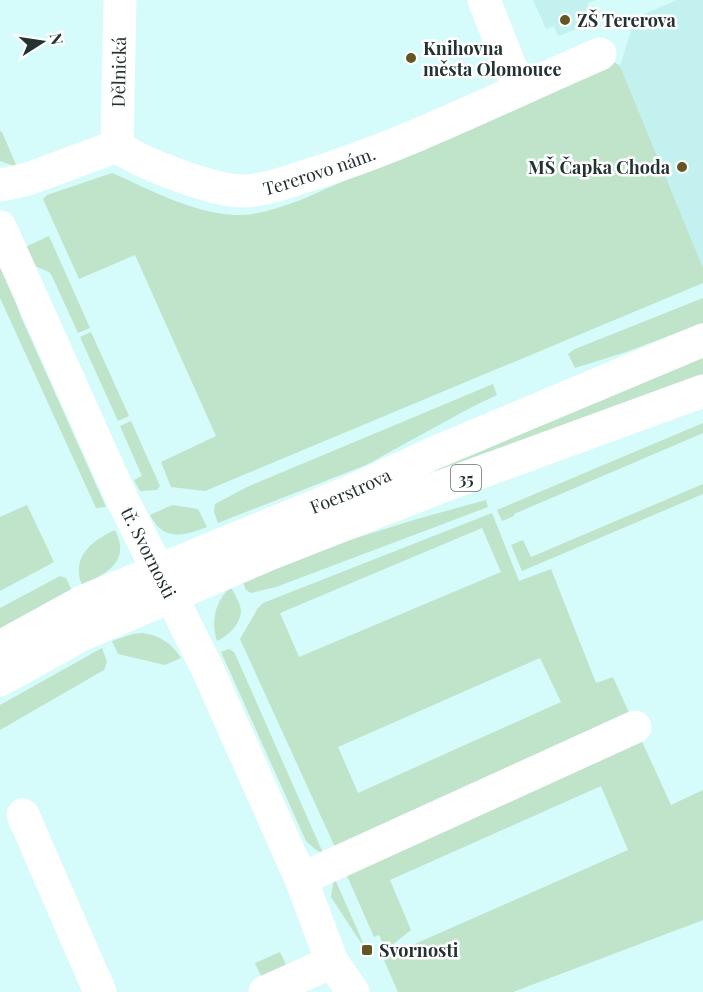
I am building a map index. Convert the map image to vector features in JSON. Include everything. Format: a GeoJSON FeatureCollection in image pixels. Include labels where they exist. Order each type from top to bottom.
{"type":"FeatureCollection","features":[{"type":"Feature","properties":{"kind":"street","name":"Dělnická"},"geometry":{"type":"LineString","coordinates":[[117,146],[120,0]]}},
{"type":"Feature","properties":{"kind":"street"},"geometry":{"type":"LineString","coordinates":[[484,0],[519,89]]}},
{"type":"Feature","properties":{"kind":"street","name":"Tererovo nám."},"geometry":{"type":"LineString","coordinates":[[117,146],[136,157],[218,188],[254,190],[268,188],[351,162],[600,54]]}},
{"type":"Feature","properties":{"kind":"street"},"geometry":{"type":"LineString","coordinates":[[14,182],[117,146]]}},
{"type":"Feature","properties":{"kind":"street","name":"tř. Svornosti"},"geometry":{"type":"LineString","coordinates":[[0,227],[122,499],[207,668],[301,879],[335,977],[353,992]]}},
{"type":"Feature","properties":{"kind":"street","name":"Foerstrova"},"geometry":{"type":"LineString","coordinates":[[0,680],[81,635],[164,583],[354,490],[434,453],[703,340]]}},
{"type":"Feature","properties":{"kind":"street","name":"Foerstrova"},"geometry":{"type":"LineString","coordinates":[[0,647],[84,601],[164,583],[393,506],[703,391]]}},
{"type":"Feature","properties":{"kind":"street"},"geometry":{"type":"LineString","coordinates":[[301,879],[635,727]]}},
{"type":"Feature","properties":{"kind":"street"},"geometry":{"type":"LineString","coordinates":[[23,815],[100,992]]}},
{"type":"Feature","properties":{"kind":"street"},"geometry":{"type":"LineString","coordinates":[[265,992],[335,977]]}},
{"type":"Feature","properties":{"kind":"shaded area","name":"ZŠ Tererova"},"geometry":{"type":"Polygon","coordinates":[[[533,0],[595,0],[587,3],[593,18],[583,22],[585,26],[558,36],[554,26],[546,29],[533,0]]]}},
{"type":"Feature","properties":{"kind":"shaded area","name":"MŠ Čapka Choda"},"geometry":{"type":"Polygon","coordinates":[[[677,0],[703,0],[703,268],[620,66],[635,18],[677,0]]]}},
{"type":"Feature","properties":{"kind":"green space"},"geometry":{"type":"Polygon","coordinates":[[[614,62],[620,66],[703,268],[703,283],[205,491],[171,487],[161,462],[216,436],[135,255],[79,279],[43,199],[47,195],[112,173],[172,200],[203,210],[235,215],[261,212],[303,199],[614,62]]]}},
{"type":"Feature","properties":{"kind":"green space"},"geometry":{"type":"Polygon","coordinates":[[[0,131],[2,132],[17,167],[0,161],[0,131]]]}},
{"type":"Feature","properties":{"kind":"green space"},"geometry":{"type":"Polygon","coordinates":[[[49,236],[90,328],[78,333],[52,276],[49,272],[35,266],[25,247],[49,236]]]}},
{"type":"Feature","properties":{"kind":"green space"},"geometry":{"type":"Polygon","coordinates":[[[0,258],[21,317],[106,507],[96,508],[0,298],[0,258]]]}},
{"type":"Feature","properties":{"kind":"green space"},"geometry":{"type":"Polygon","coordinates":[[[703,298],[703,323],[626,352],[575,368],[568,354],[575,349],[703,298]]]}},
{"type":"Feature","properties":{"kind":"green space"},"geometry":{"type":"Polygon","coordinates":[[[91,332],[129,416],[118,421],[80,337],[91,332]]]}},
{"type":"Feature","properties":{"kind":"green space"},"geometry":{"type":"Polygon","coordinates":[[[703,357],[703,376],[436,473],[435,470],[703,357]]]}},
{"type":"Feature","properties":{"kind":"green space"},"geometry":{"type":"Polygon","coordinates":[[[493,384],[497,395],[366,465],[218,523],[214,512],[215,504],[247,487],[493,384]]]}},
{"type":"Feature","properties":{"kind":"green space"},"geometry":{"type":"Polygon","coordinates":[[[131,421],[160,486],[157,490],[140,491],[134,480],[142,476],[120,426],[131,421]]]}},
{"type":"Feature","properties":{"kind":"green space"},"geometry":{"type":"Polygon","coordinates":[[[703,423],[703,433],[514,514],[514,516],[502,521],[497,510],[703,423]]]}},
{"type":"Feature","properties":{"kind":"green space"},"geometry":{"type":"Polygon","coordinates":[[[703,484],[703,494],[522,571],[511,545],[523,540],[531,557],[703,484]]]}},
{"type":"Feature","properties":{"kind":"green space"},"geometry":{"type":"Polygon","coordinates":[[[486,500],[488,507],[276,587],[251,593],[246,590],[242,580],[337,544],[486,500]]]}},
{"type":"Feature","properties":{"kind":"green space"},"geometry":{"type":"Polygon","coordinates":[[[27,505],[54,562],[0,591],[0,517],[27,505]]]}},
{"type":"Feature","properties":{"kind":"green space"},"geometry":{"type":"Polygon","coordinates":[[[172,505],[198,509],[207,527],[182,534],[161,530],[150,515],[172,505]]]}},
{"type":"Feature","properties":{"kind":"green space"},"geometry":{"type":"Polygon","coordinates":[[[492,513],[519,581],[551,569],[596,683],[613,677],[631,717],[342,847],[334,845],[240,639],[263,603],[492,513]],[[482,528],[280,613],[299,657],[501,572],[482,528]],[[540,658],[338,747],[358,793],[561,702],[540,658]]]}},
{"type":"Feature","properties":{"kind":"green space"},"geometry":{"type":"Polygon","coordinates":[[[115,530],[120,550],[114,565],[100,576],[82,585],[79,566],[85,551],[98,539],[115,530]]]}},
{"type":"Feature","properties":{"kind":"green space"},"geometry":{"type":"Polygon","coordinates":[[[60,576],[66,578],[72,591],[0,632],[0,608],[60,576]]]}},
{"type":"Feature","properties":{"kind":"green space"},"geometry":{"type":"Polygon","coordinates":[[[231,587],[241,610],[239,620],[233,629],[217,641],[214,626],[216,612],[221,599],[231,587]]]}},
{"type":"Feature","properties":{"kind":"green space"},"geometry":{"type":"Polygon","coordinates":[[[142,633],[164,641],[181,658],[165,665],[118,654],[112,641],[142,633]]]}},
{"type":"Feature","properties":{"kind":"green space"},"geometry":{"type":"Polygon","coordinates":[[[102,648],[107,662],[104,670],[0,730],[0,705],[102,648]]]}},
{"type":"Feature","properties":{"kind":"green space"},"geometry":{"type":"Polygon","coordinates":[[[229,649],[236,656],[323,853],[306,841],[221,652],[229,649]]]}},
{"type":"Feature","properties":{"kind":"green space"},"geometry":{"type":"Polygon","coordinates":[[[639,735],[671,805],[703,790],[703,920],[513,992],[398,992],[383,958],[628,850],[601,786],[390,880],[411,930],[386,950],[379,935],[374,937],[344,869],[639,735]]]}},
{"type":"Feature","properties":{"kind":"green space"},"geometry":{"type":"Polygon","coordinates":[[[334,877],[365,947],[331,897],[334,877]]]}},
{"type":"Feature","properties":{"kind":"green space"},"geometry":{"type":"Polygon","coordinates":[[[280,952],[288,969],[262,978],[255,963],[280,952]]]}},
{"type":"Feature","properties":{"kind":"place","name":"ZŠ Tererova"},"geometry":{"type":"Point","coordinates":[565,20]}},
{"type":"Feature","properties":{"kind":"place","name":"Knihovna města Olomouce"},"geometry":{"type":"Point","coordinates":[411,58]}},
{"type":"Feature","properties":{"kind":"place","name":"MŠ Čapka Choda"},"geometry":{"type":"Point","coordinates":[682,167]}},
{"type":"Feature","properties":{"kind":"place","name":"Svornosti"},"geometry":{"type":"Point","coordinates":[367,950]}}]}
